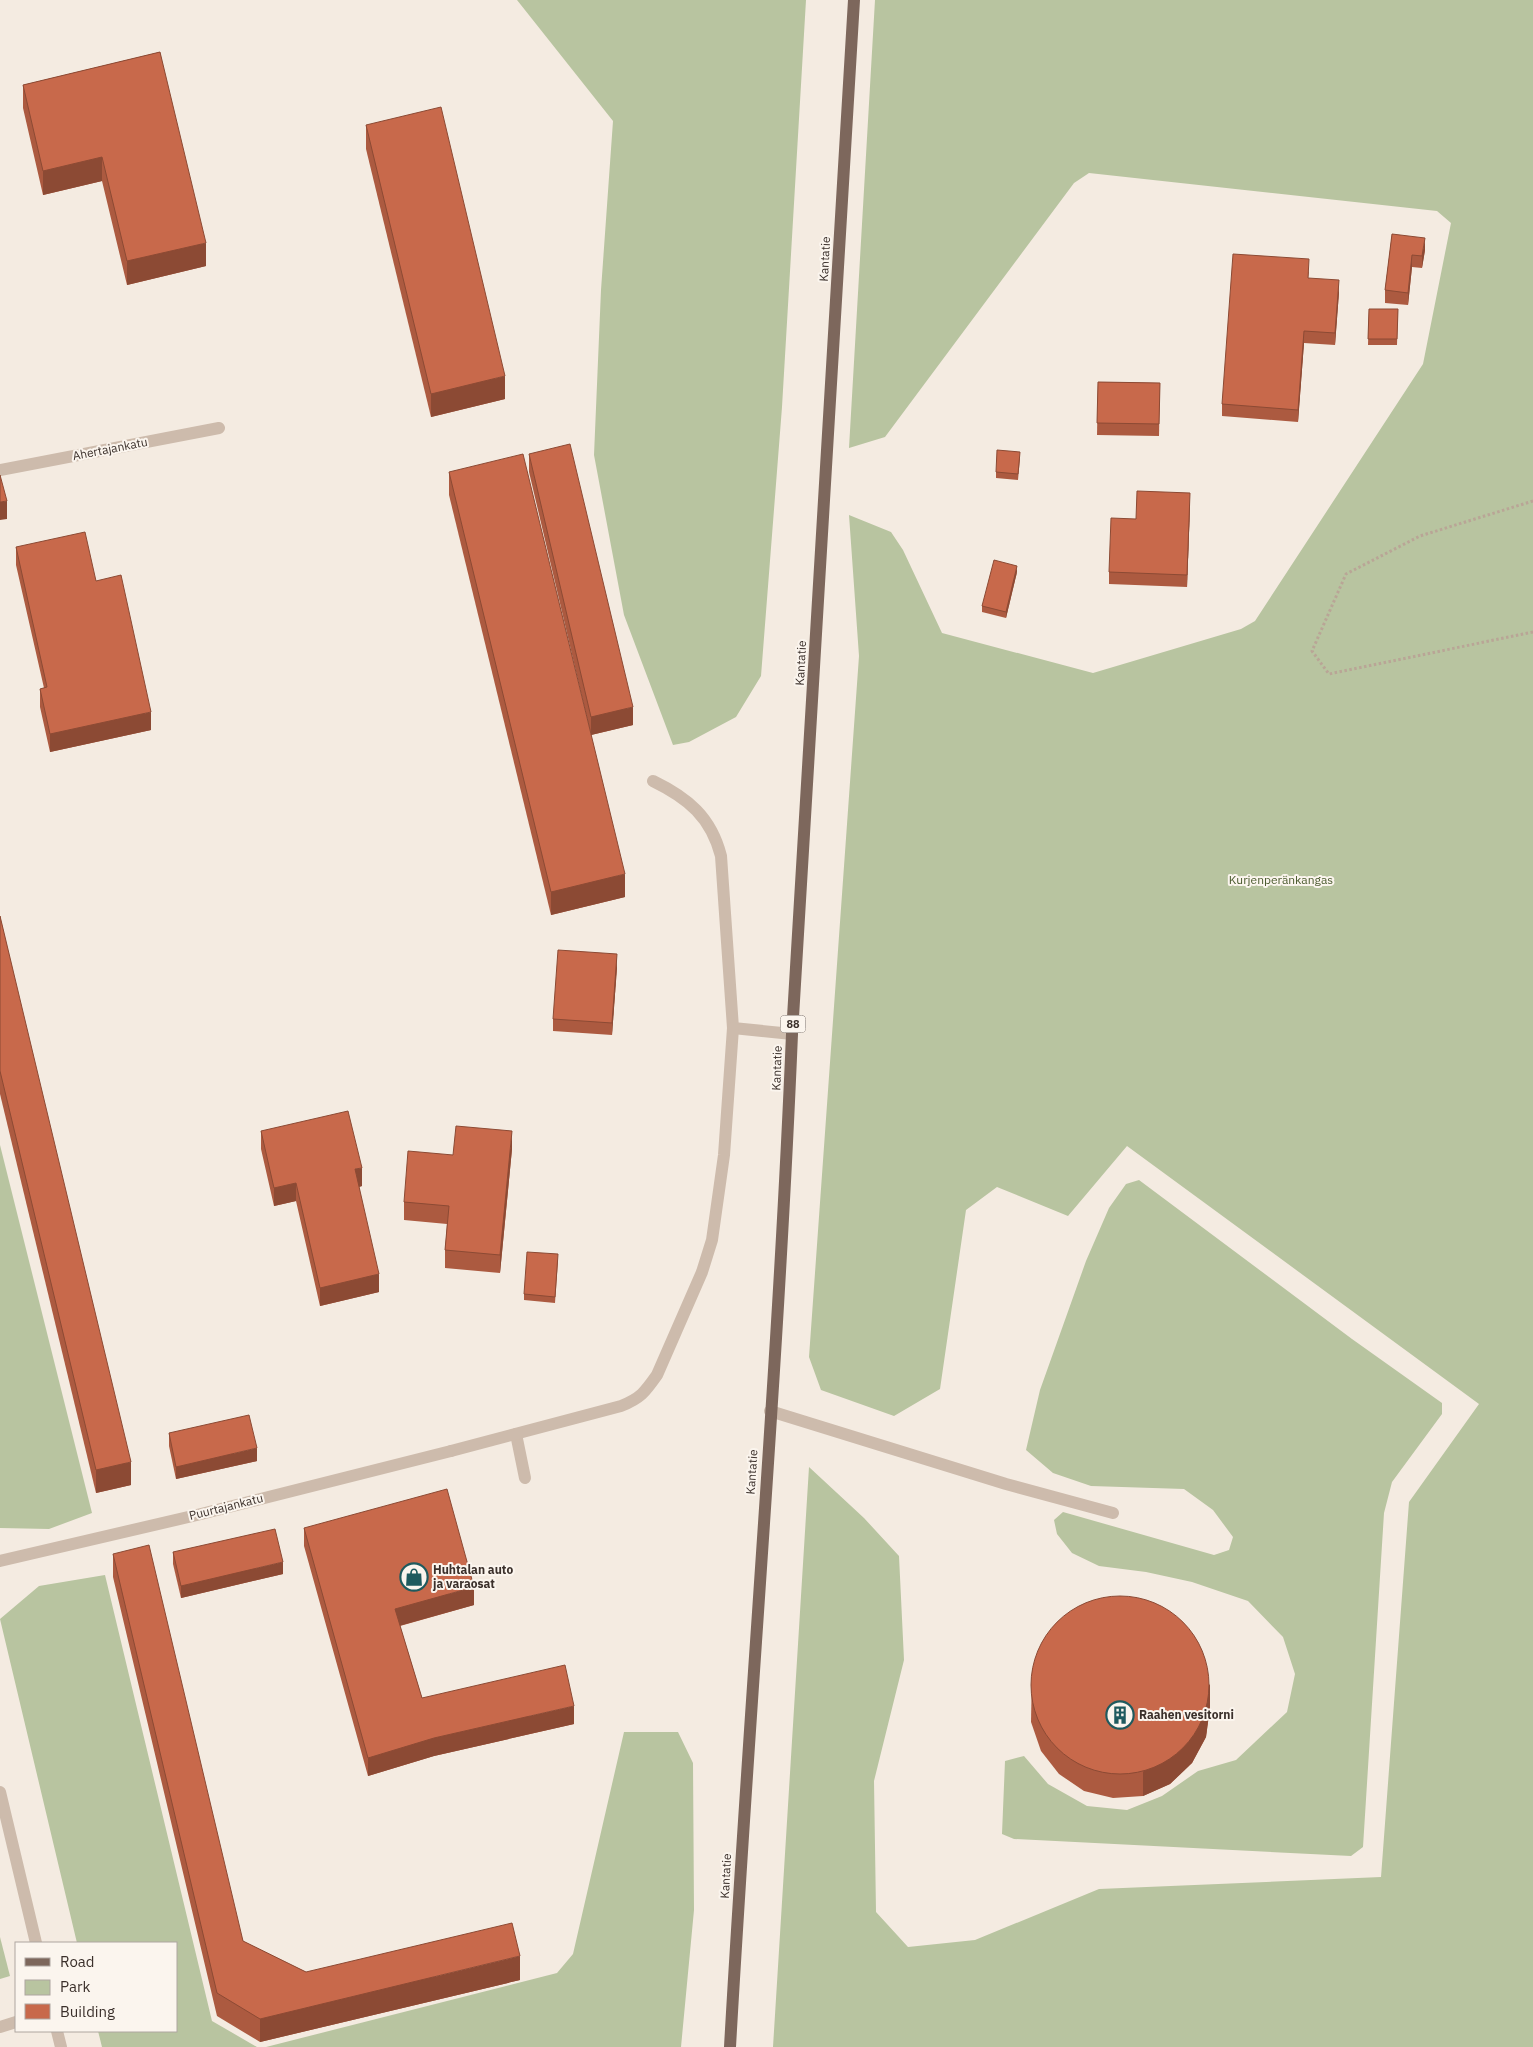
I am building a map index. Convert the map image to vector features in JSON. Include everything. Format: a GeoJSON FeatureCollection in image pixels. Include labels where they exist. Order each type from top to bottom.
{"type":"FeatureCollection","features":[{"type":"Feature","properties":{"kind":"main road","name":"Kantatie"},"geometry":{"type":"LineString","coordinates":[[730,2047],[744,1805],[788,1148],[792,1034],[854,0]]}},
{"type":"Feature","properties":{"kind":"street","name":"Ahertajankatu"},"geometry":{"type":"LineString","coordinates":[[0,470],[219,428]]}},
{"type":"Feature","properties":{"kind":"street","name":"Puurtajankatu"},"geometry":{"type":"LineString","coordinates":[[0,1561],[201,1514],[516,1434],[621,1406],[637,1400],[646,1390],[657,1375],[702,1272],[712,1240],[724,1155],[733,1028],[720,856],[717,842],[709,826],[692,804],[672,790],[653,781]]}},
{"type":"Feature","properties":{"kind":"street"},"geometry":{"type":"LineString","coordinates":[[733,1028],[792,1034]]}},
{"type":"Feature","properties":{"kind":"street"},"geometry":{"type":"LineString","coordinates":[[770,1411],[1006,1484],[1113,1513]]}},
{"type":"Feature","properties":{"kind":"street"},"geometry":{"type":"LineString","coordinates":[[516,1434],[525,1478]]}},
{"type":"Feature","properties":{"kind":"street"},"geometry":{"type":"LineString","coordinates":[[0,1792],[36,1942]]}},
{"type":"Feature","properties":{"kind":"street"},"geometry":{"type":"LineString","coordinates":[[0,2027],[15,2022]]}},
{"type":"Feature","properties":{"kind":"street"},"geometry":{"type":"LineString","coordinates":[[57,2032],[61,2047]]}},
{"type":"Feature","properties":{"kind":"path"},"geometry":{"type":"LineString","coordinates":[[1533,501],[1420,536],[1346,574],[1312,651],[1329,674],[1533,632]]}},
{"type":"Feature","properties":{"kind":"green space"},"geometry":{"type":"Polygon","coordinates":[[[517,0],[806,0],[782,407],[761,676],[736,717],[689,742],[673,745],[624,615],[594,455],[601,290],[613,121],[517,0]]]}},
{"type":"Feature","properties":{"kind":"green space","name":"Kurjenperänkangas"},"geometry":{"type":"Polygon","coordinates":[[[875,0],[1533,0],[1533,2047],[773,2047],[809,1467],[864,1518],[899,1556],[904,1660],[874,1781],[876,1912],[908,1947],[975,1940],[1099,1889],[1381,1877],[1409,1502],[1479,1404],[1127,1146],[1068,1216],[997,1187],[966,1210],[940,1389],[894,1416],[821,1390],[809,1357],[859,656],[849,515],[891,532],[903,550],[942,633],[1093,673],[1241,629],[1255,621],[1423,364],[1451,223],[1437,211],[1089,173],[1074,183],[885,437],[849,448],[875,0]]]}},
{"type":"Feature","properties":{"kind":"green space"},"geometry":{"type":"Polygon","coordinates":[[[0,1145],[92,1513],[49,1529],[0,1528],[0,1145]]]}},
{"type":"Feature","properties":{"kind":"green space"},"geometry":{"type":"Polygon","coordinates":[[[1139,1180],[1352,1339],[1442,1403],[1442,1414],[1392,1482],[1384,1513],[1363,1847],[1351,1856],[1014,1839],[1002,1834],[1005,1761],[1024,1756],[1048,1784],[1087,1806],[1127,1810],[1162,1796],[1198,1771],[1236,1760],[1287,1712],[1295,1674],[1283,1637],[1248,1601],[1192,1582],[1146,1572],[1099,1566],[1072,1553],[1057,1534],[1054,1520],[1063,1512],[1214,1555],[1229,1550],[1233,1537],[1213,1510],[1184,1489],[1091,1486],[1053,1473],[1026,1450],[1040,1390],[1086,1261],[1109,1208],[1126,1184],[1139,1180]]]}},
{"type":"Feature","properties":{"kind":"green space"},"geometry":{"type":"Polygon","coordinates":[[[105,1575],[212,2021],[257,2047],[102,2047],[98,2032],[178,2032],[178,1942],[77,1942],[0,1619],[39,1586],[105,1575]]]}},
{"type":"Feature","properties":{"kind":"green space"},"geometry":{"type":"Polygon","coordinates":[[[624,1732],[678,1732],[693,1763],[694,1910],[681,2047],[266,2047],[557,1973],[573,1954],[624,1732]]]}},
{"type":"Feature","properties":{"kind":"green space"},"geometry":{"type":"Polygon","coordinates":[[[0,1937],[10,1976],[0,1979],[0,1937]]]}},
{"type":"Feature","properties":{"kind":"building"},"geometry":{"type":"Polygon","coordinates":[[[160,52],[206,243],[127,261],[102,157],[43,171],[23,85],[160,52]]]}},
{"type":"Feature","properties":{"kind":"building"},"geometry":{"type":"Polygon","coordinates":[[[441,107],[505,376],[431,394],[366,125],[441,107]]]}},
{"type":"Feature","properties":{"kind":"building"},"geometry":{"type":"Polygon","coordinates":[[[1392,234],[1425,238],[1422,256],[1412,255],[1408,293],[1385,290],[1392,234]]]}},
{"type":"Feature","properties":{"kind":"building"},"geometry":{"type":"Polygon","coordinates":[[[1233,254],[1309,259],[1308,278],[1339,280],[1335,333],[1304,331],[1298,410],[1222,404],[1233,254]]]}},
{"type":"Feature","properties":{"kind":"building"},"geometry":{"type":"Polygon","coordinates":[[[1369,309],[1398,309],[1397,339],[1368,339],[1369,309]]]}},
{"type":"Feature","properties":{"kind":"building"},"geometry":{"type":"Polygon","coordinates":[[[1098,382],[1160,383],[1159,424],[1097,423],[1098,382]]]}},
{"type":"Feature","properties":{"kind":"building"},"geometry":{"type":"Polygon","coordinates":[[[570,444],[633,707],[591,717],[529,454],[570,444]]]}},
{"type":"Feature","properties":{"kind":"building"},"geometry":{"type":"Polygon","coordinates":[[[997,450],[1020,452],[1018,474],[996,472],[997,450]]]}},
{"type":"Feature","properties":{"kind":"building"},"geometry":{"type":"Polygon","coordinates":[[[523,454],[625,874],[551,892],[449,472],[523,454]]]}},
{"type":"Feature","properties":{"kind":"building"},"geometry":{"type":"Polygon","coordinates":[[[0,475],[7,501],[0,502],[0,475]]]}},
{"type":"Feature","properties":{"kind":"building"},"geometry":{"type":"Polygon","coordinates":[[[1137,491],[1190,493],[1187,575],[1109,572],[1111,518],[1136,519],[1137,491]]]}},
{"type":"Feature","properties":{"kind":"building"},"geometry":{"type":"Polygon","coordinates":[[[85,532],[96,581],[121,575],[151,712],[50,734],[40,689],[47,687],[16,547],[85,532]]]}},
{"type":"Feature","properties":{"kind":"building"},"geometry":{"type":"Polygon","coordinates":[[[994,560],[1017,566],[1006,612],[982,606],[994,560]]]}},
{"type":"Feature","properties":{"kind":"building"},"geometry":{"type":"Polygon","coordinates":[[[0,916],[131,1462],[96,1470],[0,1071],[0,916]]]}},
{"type":"Feature","properties":{"kind":"building"},"geometry":{"type":"Polygon","coordinates":[[[558,950],[617,954],[612,1023],[553,1019],[558,950]]]}},
{"type":"Feature","properties":{"kind":"building"},"geometry":{"type":"Polygon","coordinates":[[[348,1111],[362,1168],[355,1169],[379,1274],[320,1288],[296,1183],[274,1188],[261,1131],[348,1111]]]}},
{"type":"Feature","properties":{"kind":"building"},"geometry":{"type":"Polygon","coordinates":[[[456,1126],[512,1131],[500,1255],[445,1250],[449,1206],[404,1202],[408,1151],[453,1155],[456,1126]]]}},
{"type":"Feature","properties":{"kind":"building"},"geometry":{"type":"Polygon","coordinates":[[[527,1252],[558,1254],[555,1297],[524,1294],[527,1252]]]}},
{"type":"Feature","properties":{"kind":"building"},"geometry":{"type":"Polygon","coordinates":[[[249,1415],[257,1448],[176,1467],[169,1433],[249,1415]]]}},
{"type":"Feature","properties":{"kind":"building"},"geometry":{"type":"Polygon","coordinates":[[[447,1489],[474,1587],[395,1609],[422,1698],[565,1665],[574,1706],[434,1738],[368,1758],[304,1528],[447,1489]]]}},
{"type":"Feature","properties":{"kind":"building"},"geometry":{"type":"Polygon","coordinates":[[[275,1529],[283,1562],[181,1586],[173,1552],[275,1529]]]}},
{"type":"Feature","properties":{"kind":"building"},"geometry":{"type":"Polygon","coordinates":[[[149,1545],[243,1941],[306,1972],[512,1923],[520,1956],[260,2019],[217,1993],[113,1554],[149,1545]]]}},
{"type":"Feature","properties":{"kind":"building","name":"Raahen vesitorni"},"geometry":{"type":"Polygon","coordinates":[[[1111,1596],[1129,1596],[1162,1606],[1177,1616],[1189,1628],[1199,1643],[1205,1659],[1209,1685],[1205,1711],[1199,1727],[1189,1742],[1177,1754],[1162,1764],[1146,1770],[1129,1774],[1111,1774],[1078,1764],[1063,1754],[1051,1742],[1041,1727],[1035,1711],[1031,1694],[1031,1676],[1041,1643],[1051,1628],[1063,1616],[1078,1606],[1094,1600],[1111,1596]]]}},
{"type":"Feature","properties":{"kind":"place","name":"Huhtalan auto ja varaosat"},"geometry":{"type":"Point","coordinates":[414,1577]}},
{"type":"Feature","properties":{"kind":"place","name":"Raahen vesitorni"},"geometry":{"type":"Point","coordinates":[1120,1715]}}]}
